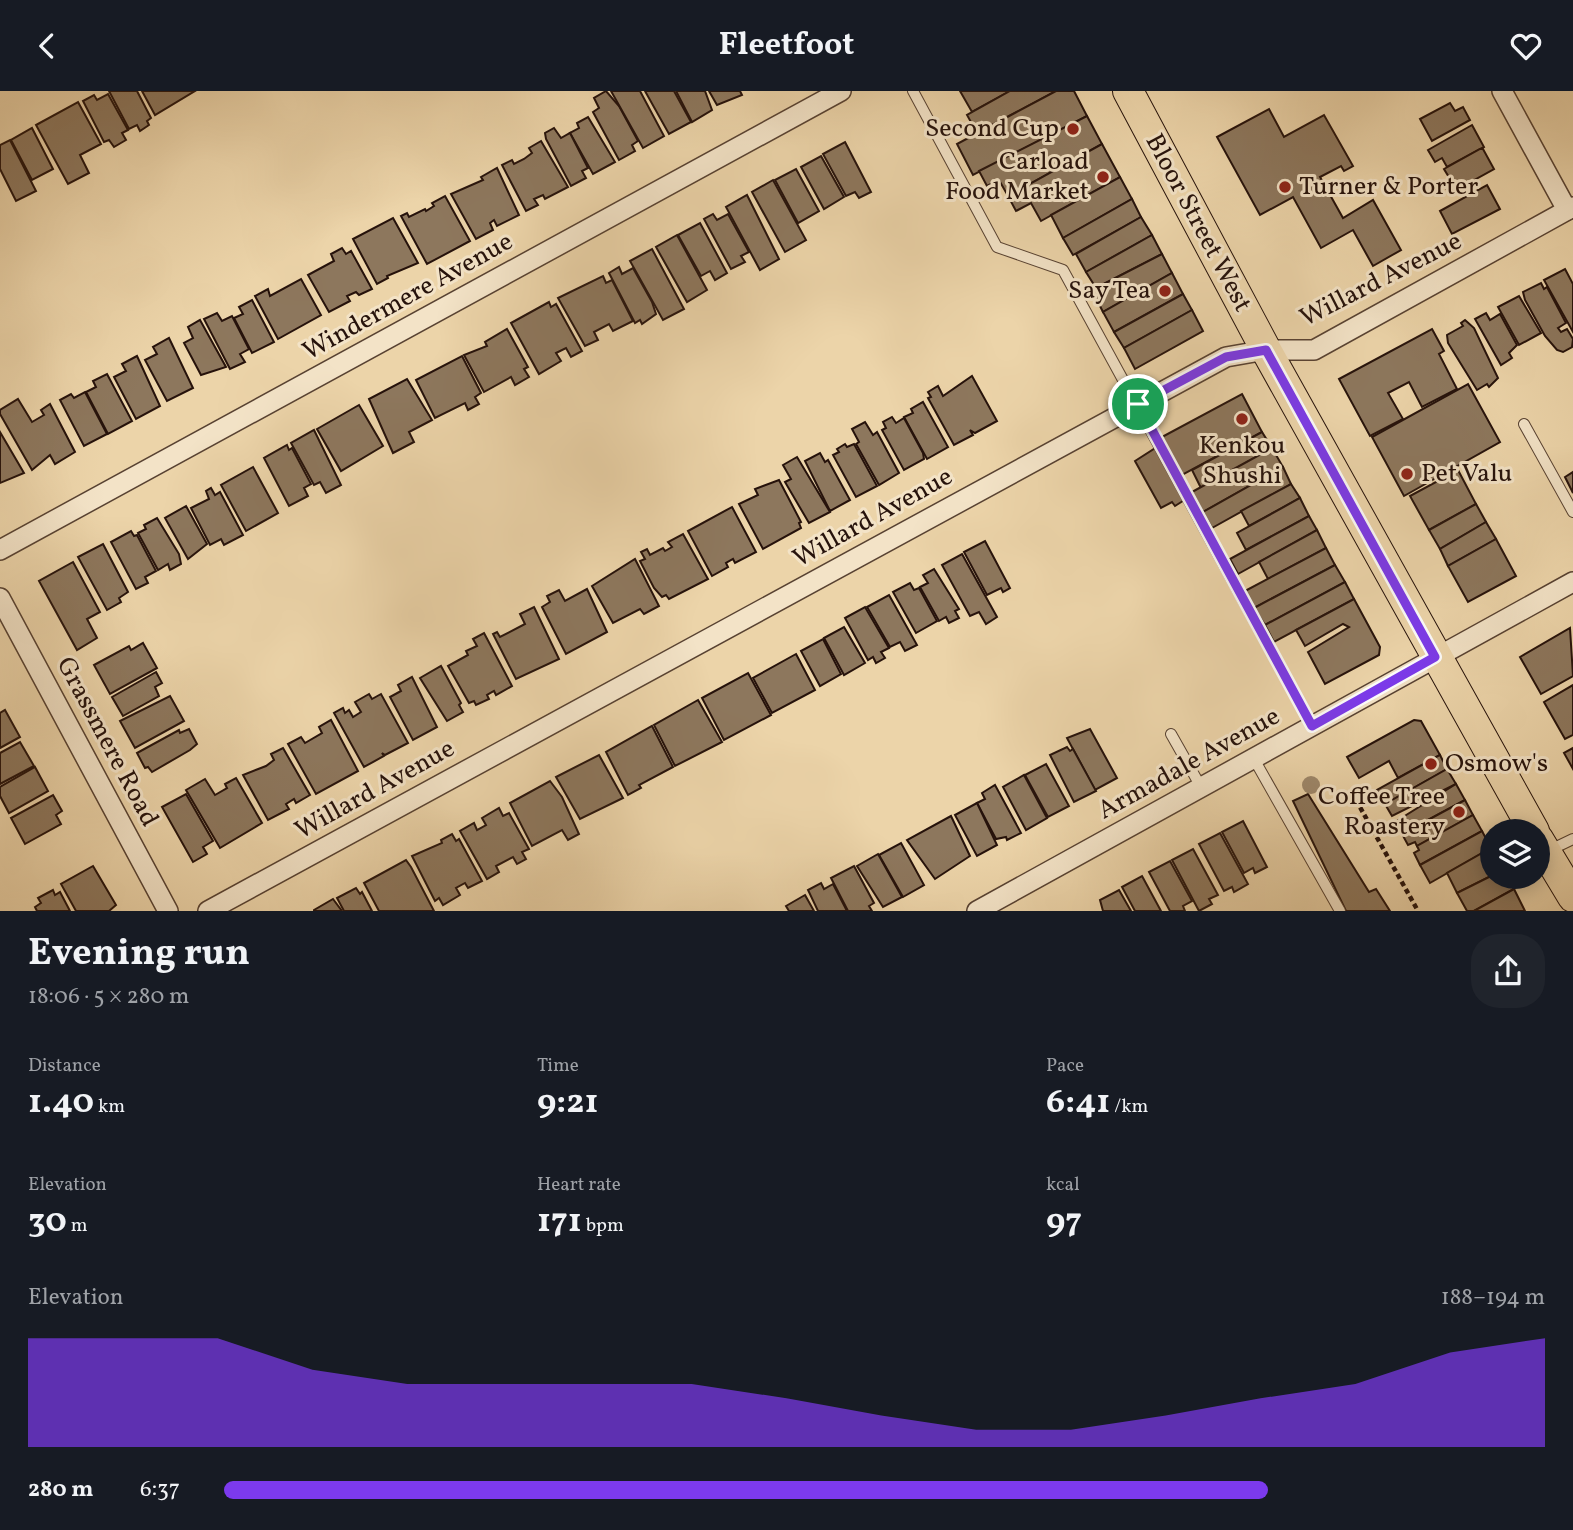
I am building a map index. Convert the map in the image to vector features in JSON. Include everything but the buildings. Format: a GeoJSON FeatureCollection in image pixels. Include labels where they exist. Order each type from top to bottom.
{"type":"FeatureCollection","features":[{"type":"Feature","properties":{"kind":"main road","name":"Bloor Street West"},"geometry":{"type":"LineString","coordinates":[[1128,91],[1266,350],[1527,819]]}},
{"type":"Feature","properties":{"kind":"main road","name":"Bloor Street West"},"geometry":{"type":"LineString","coordinates":[[1550,859],[1573,897]]}},
{"type":"Feature","properties":{"kind":"street","name":"Windermere Avenue"},"geometry":{"type":"LineString","coordinates":[[0,550],[841,91]]}},
{"type":"Feature","properties":{"kind":"street"},"geometry":{"type":"LineString","coordinates":[[1502,91],[1570,208]]}},
{"type":"Feature","properties":{"kind":"street","name":"Willard Avenue"},"geometry":{"type":"LineString","coordinates":[[208,911],[1226,357],[1266,350],[1314,350],[1570,208]]}},
{"type":"Feature","properties":{"kind":"street","name":"Armadale Avenue"},"geometry":{"type":"LineString","coordinates":[[977,911],[1573,582]]}},
{"type":"Feature","properties":{"kind":"street","name":"Grassmere Road"},"geometry":{"type":"LineString","coordinates":[[0,598],[168,911]]}},
{"type":"Feature","properties":{"kind":"lane"},"geometry":{"type":"LineString","coordinates":[[913,91],[997,247],[1063,270],[1312,726]]}},
{"type":"Feature","properties":{"kind":"lane"},"geometry":{"type":"LineString","coordinates":[[1524,424],[1573,512]]}},
{"type":"Feature","properties":{"kind":"lane"},"geometry":{"type":"LineString","coordinates":[[1171,734],[1201,787]]}},
{"type":"Feature","properties":{"kind":"lane"},"geometry":{"type":"LineString","coordinates":[[1254,758],[1340,911]]}},
{"type":"Feature","properties":{"kind":"lane"},"geometry":{"type":"LineString","coordinates":[[1550,840],[1573,839]]}},
{"type":"Feature","properties":{"kind":"path"},"geometry":{"type":"LineString","coordinates":[[1356,800],[1418,911]]}},
{"type":"Feature","properties":{"kind":"place","name":"Second Cup"},"geometry":{"type":"Point","coordinates":[1073,129]}},
{"type":"Feature","properties":{"kind":"place","name":"Carload Food Market"},"geometry":{"type":"Point","coordinates":[1103,177]}},
{"type":"Feature","properties":{"kind":"place","name":"Turner & Porter"},"geometry":{"type":"Point","coordinates":[1285,187]}},
{"type":"Feature","properties":{"kind":"place","name":"Say Tea"},"geometry":{"type":"Point","coordinates":[1165,291]}},
{"type":"Feature","properties":{"kind":"place","name":"Kenkou Shushi"},"geometry":{"type":"Point","coordinates":[1242,419]}},
{"type":"Feature","properties":{"kind":"place","name":"Pet Valu"},"geometry":{"type":"Point","coordinates":[1407,474]}},
{"type":"Feature","properties":{"kind":"place","name":"Osmow's"},"geometry":{"type":"Point","coordinates":[1431,764]}},
{"type":"Feature","properties":{"kind":"place","name":"Coffee Tree Roastery"},"geometry":{"type":"Point","coordinates":[1459,812]}},
{"type":"Feature","properties":{"kind":"route"},"geometry":{"type":"LineString","coordinates":[[1266,350],[1435,657],[1312,726],[1138,404],[1226,357],[1266,350]]}}]}
